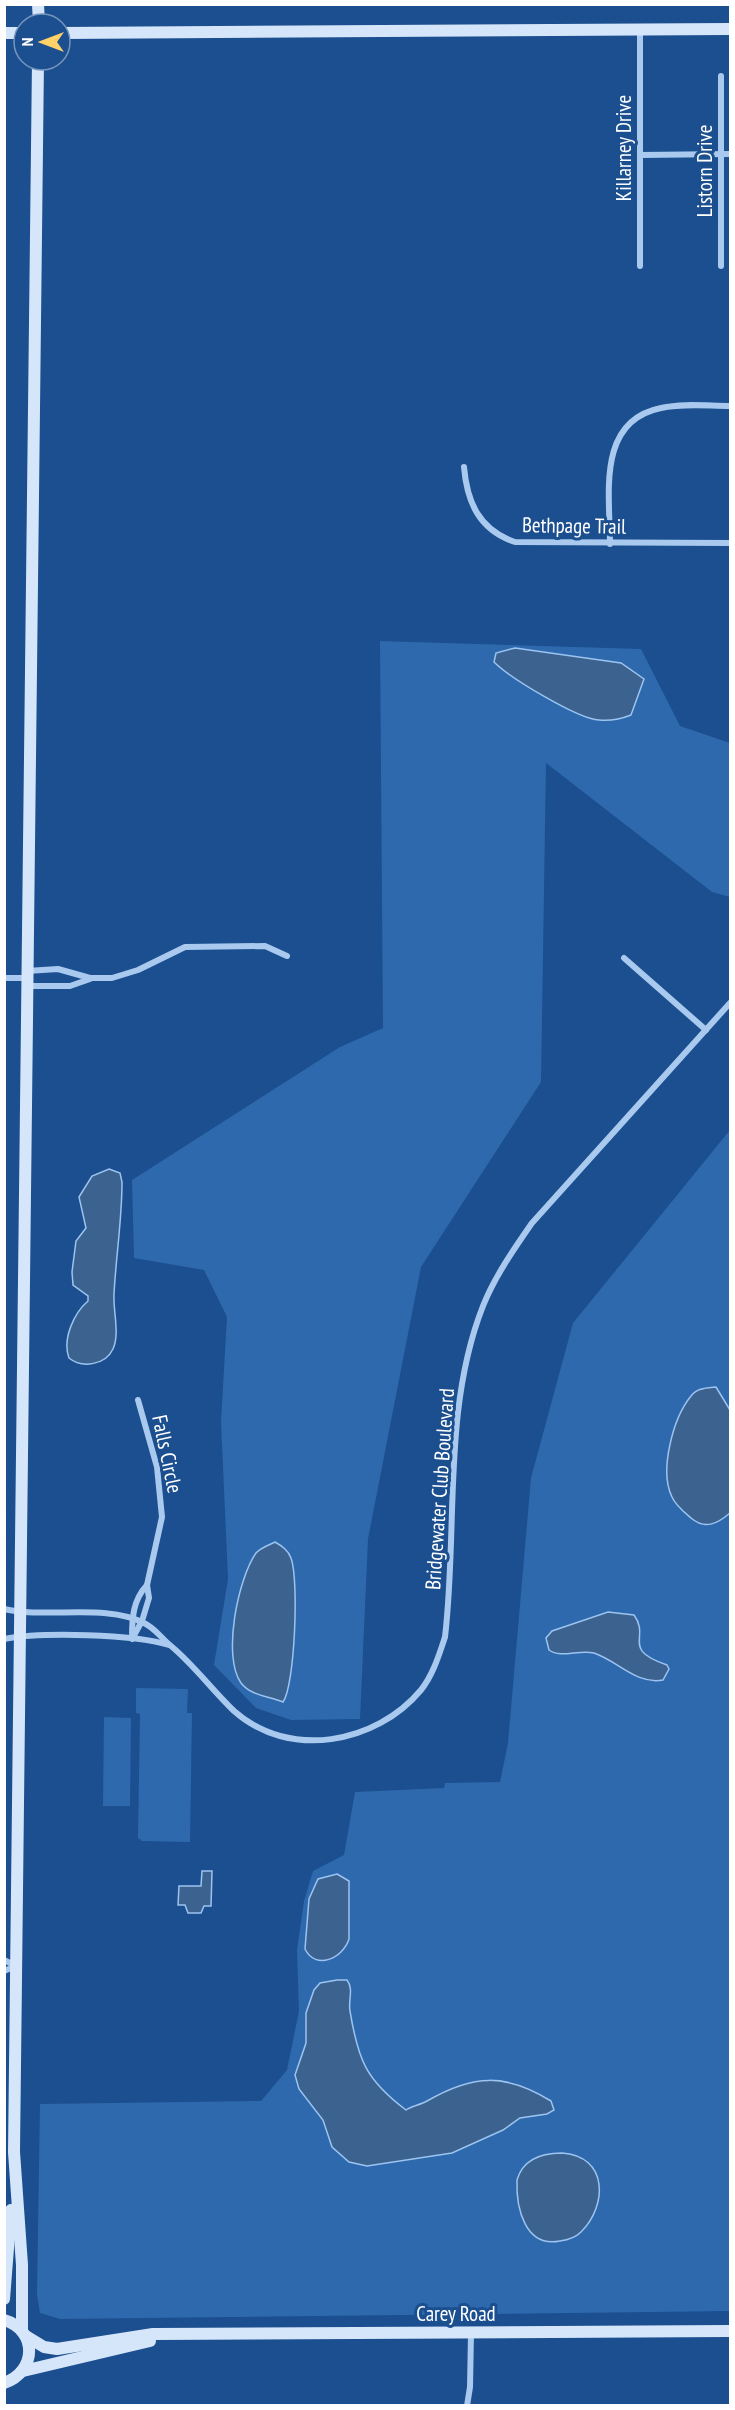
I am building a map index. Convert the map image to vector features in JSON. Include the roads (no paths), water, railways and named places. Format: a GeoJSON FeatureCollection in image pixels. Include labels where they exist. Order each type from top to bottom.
{"type":"FeatureCollection","features":[{"type":"Feature","properties":{"kind":"street"},"geometry":{"type":"LineString","coordinates":[[72,33],[730,29]]}},
{"type":"Feature","properties":{"kind":"street","name":"Killarney Drive"},"geometry":{"type":"LineString","coordinates":[[640,30],[640,266]]}},
{"type":"Feature","properties":{"kind":"street"},"geometry":{"type":"LineString","coordinates":[[4,2389],[30,2354],[24,2333],[14,2152],[10,1968],[20,1636],[38,72]]}},
{"type":"Feature","properties":{"kind":"street","name":"Listorn Drive"},"geometry":{"type":"LineString","coordinates":[[721,76],[721,266]]}},
{"type":"Feature","properties":{"kind":"street"},"geometry":{"type":"LineString","coordinates":[[640,155],[730,154]]}},
{"type":"Feature","properties":{"kind":"street"},"geometry":{"type":"LineString","coordinates":[[610,544],[610,457],[618,437],[644,413],[662,408],[730,406]]}},
{"type":"Feature","properties":{"kind":"street","name":"Bethpage Trail"},"geometry":{"type":"LineString","coordinates":[[464,467],[467,489],[478,517],[487,527],[506,539],[527,543],[730,543]]}},
{"type":"Feature","properties":{"kind":"street"},"geometry":{"type":"LineString","coordinates":[[27,978],[58,969],[90,978],[112,978],[129,973],[185,947],[265,946],[286,956]]}},
{"type":"Feature","properties":{"kind":"street"},"geometry":{"type":"LineString","coordinates":[[624,958],[706,1030]]}},
{"type":"Feature","properties":{"kind":"street"},"geometry":{"type":"LineString","coordinates":[[4,978],[27,978],[70,986],[90,978]]}},
{"type":"Feature","properties":{"kind":"street","name":"Bridgewater Club Boulevard"},"geometry":{"type":"LineString","coordinates":[[4,1609],[20,1613],[98,1614],[142,1622],[157,1631],[183,1655],[235,1712],[276,1734],[300,1740],[323,1741],[355,1735],[379,1726],[405,1707],[422,1689],[436,1664],[445,1637],[458,1415],[465,1370],[483,1306],[508,1257],[532,1223],[730,1003]]}},
{"type":"Feature","properties":{"kind":"street","name":"Falls Circle"},"geometry":{"type":"LineString","coordinates":[[132,1639],[142,1622],[149,1598],[147,1586],[159,1540],[162,1504],[157,1467],[138,1400]]}},
{"type":"Feature","properties":{"kind":"street","name":"Falls Circle"},"geometry":{"type":"LineString","coordinates":[[132,1639],[132,1619],[138,1594],[147,1586]]}},
{"type":"Feature","properties":{"kind":"street"},"geometry":{"type":"LineString","coordinates":[[4,1639],[20,1636],[150,1639],[170,1645]]}},
{"type":"Feature","properties":{"kind":"street"},"geometry":{"type":"LineString","coordinates":[[4,1960],[10,1968]]}},
{"type":"Feature","properties":{"kind":"street"},"geometry":{"type":"LineString","coordinates":[[4,2298],[14,2152]]}},
{"type":"Feature","properties":{"kind":"street","name":"Carey Road"},"geometry":{"type":"LineString","coordinates":[[4,2320],[44,2347],[57,2349],[122,2337],[153,2334],[730,2331]]}},
{"type":"Feature","properties":{"kind":"street"},"geometry":{"type":"LineString","coordinates":[[467,2406],[471,2333]]}},
{"type":"Feature","properties":{"kind":"street","name":"Carey Road"},"geometry":{"type":"LineString","coordinates":[[14,2378],[181,2335]]}}]}
